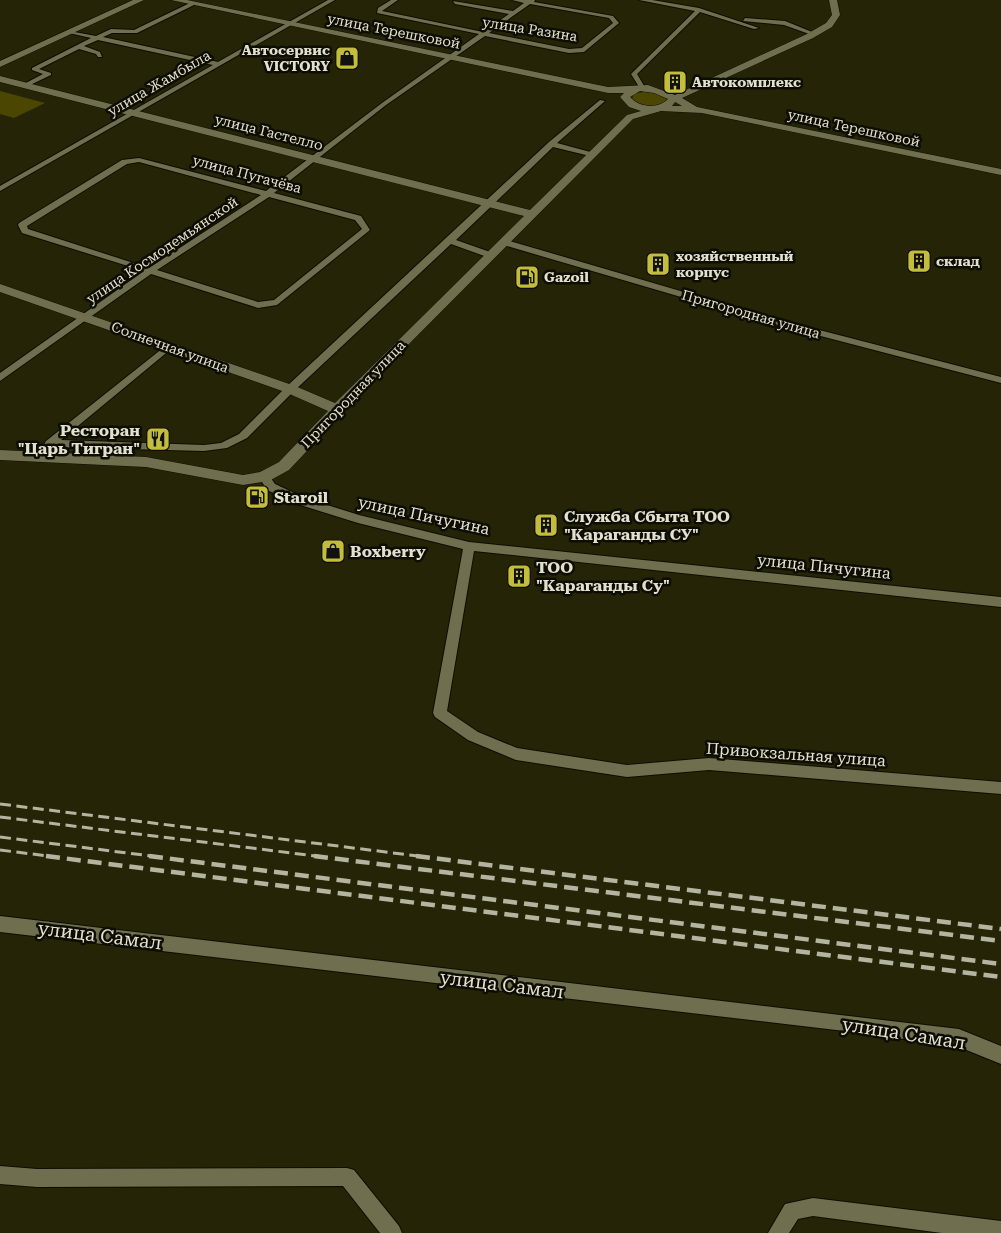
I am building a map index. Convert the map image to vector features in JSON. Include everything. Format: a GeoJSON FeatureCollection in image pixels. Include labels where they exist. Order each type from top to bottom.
{"type":"FeatureCollection","features":[{"type":"Feature","properties":{"kind":"street"},"geometry":{"type":"LineString","coordinates":[[0,64],[140,0]]}},
{"type":"Feature","properties":{"kind":"street","name":"улица Терешковой"},"geometry":{"type":"LineString","coordinates":[[175,0],[608,90],[639,89],[665,92],[673,99],[702,110]]}},
{"type":"Feature","properties":{"kind":"street","name":"улица Жамбыла"},"geometry":{"type":"LineString","coordinates":[[0,189],[216,64],[332,0]]}},
{"type":"Feature","properties":{"kind":"street","name":"улица Разина"},"geometry":{"type":"LineString","coordinates":[[395,0],[380,9],[379,12],[484,35],[578,51],[584,50],[616,22],[611,17],[530,1],[515,0]]}},
{"type":"Feature","properties":{"kind":"street"},"geometry":{"type":"LineString","coordinates":[[642,0],[698,10],[756,28]]}},
{"type":"Feature","properties":{"kind":"street"},"geometry":{"type":"LineString","coordinates":[[698,10],[634,74],[639,89],[627,94],[626,101],[630,109],[630,117],[670,104],[673,99],[814,34],[829,25],[836,15],[833,0]]}},
{"type":"Feature","properties":{"kind":"street","name":"улица Космодемьянской"},"geometry":{"type":"LineString","coordinates":[[0,378],[150,271],[268,193],[384,104],[530,1]]}},
{"type":"Feature","properties":{"kind":"street"},"geometry":{"type":"LineString","coordinates":[[455,2],[514,13]]}},
{"type":"Feature","properties":{"kind":"street"},"geometry":{"type":"LineString","coordinates":[[114,31],[135,32],[192,4]]}},
{"type":"Feature","properties":{"kind":"street"},"geometry":{"type":"LineString","coordinates":[[723,18],[785,23],[814,34]]}},
{"type":"Feature","properties":{"kind":"street"},"geometry":{"type":"LineString","coordinates":[[26,85],[49,74],[35,70],[36,68],[128,23]]}},
{"type":"Feature","properties":{"kind":"street"},"geometry":{"type":"LineString","coordinates":[[71,32],[216,64]]}},
{"type":"Feature","properties":{"kind":"street"},"geometry":{"type":"LineString","coordinates":[[80,46],[98,53],[100,56]]}},
{"type":"Feature","properties":{"kind":"street","name":"улица Гастелло"},"geometry":{"type":"LineString","coordinates":[[0,79],[531,214]]}},
{"type":"Feature","properties":{"kind":"street","name":"улица Терешковой"},"geometry":{"type":"LineString","coordinates":[[608,90],[640,108],[702,110],[1001,172]]}},
{"type":"Feature","properties":{"kind":"street"},"geometry":{"type":"LineString","coordinates":[[665,92],[688,92]]}},
{"type":"Feature","properties":{"kind":"street"},"geometry":{"type":"LineString","coordinates":[[0,455],[47,449],[204,448],[223,446],[243,436],[552,144],[602,101]]}},
{"type":"Feature","properties":{"kind":"street","name":"Пригородная улица"},"geometry":{"type":"LineString","coordinates":[[264,477],[284,466],[375,370],[630,117]]}},
{"type":"Feature","properties":{"kind":"street"},"geometry":{"type":"LineString","coordinates":[[552,144],[591,155]]}},
{"type":"Feature","properties":{"kind":"street","name":"улица Пугачёва"},"geometry":{"type":"LineString","coordinates":[[139,160],[358,218],[366,230],[277,302],[258,305],[150,271],[25,231],[22,225],[125,162],[139,160]]}},
{"type":"Feature","properties":{"kind":"street"},"geometry":{"type":"LineString","coordinates":[[450,241],[490,255]]}},
{"type":"Feature","properties":{"kind":"street","name":"Пригородная улица"},"geometry":{"type":"LineString","coordinates":[[503,242],[766,319],[1001,380]]}},
{"type":"Feature","properties":{"kind":"street","name":"Солнечная улица"},"geometry":{"type":"LineString","coordinates":[[0,288],[168,346],[290,390],[339,410]]}},
{"type":"Feature","properties":{"kind":"street"},"geometry":{"type":"LineString","coordinates":[[47,449],[168,346]]}},
{"type":"Feature","properties":{"kind":"street"},"geometry":{"type":"LineString","coordinates":[[135,462],[144,447]]}},
{"type":"Feature","properties":{"kind":"street"},"geometry":{"type":"LineString","coordinates":[[47,449],[244,480],[264,477]]}},
{"type":"Feature","properties":{"kind":"street","name":"улица Пичугина"},"geometry":{"type":"LineString","coordinates":[[264,477],[271,487],[301,502],[358,519],[469,546],[1001,602]]}},
{"type":"Feature","properties":{"kind":"street","name":"Привокзальная улица"},"geometry":{"type":"LineString","coordinates":[[469,546],[440,713],[473,736],[516,754],[627,771],[709,764],[1001,788]]}},
{"type":"Feature","properties":{"kind":"street","name":"улица Самал"},"geometry":{"type":"LineString","coordinates":[[0,924],[880,1027],[959,1038],[1001,1055]]}},
{"type":"Feature","properties":{"kind":"street"},"geometry":{"type":"LineString","coordinates":[[0,1175],[37,1178],[347,1176],[392,1233]]}},
{"type":"Feature","properties":{"kind":"street"},"geometry":{"type":"LineString","coordinates":[[778,1233],[792,1211],[813,1207],[1001,1231]]}},
{"type":"Feature","properties":{"kind":"shaded area"},"geometry":{"type":"Polygon","coordinates":[[[0,91],[45,103],[14,118],[0,114],[0,91]]]}},
{"type":"Feature","properties":{"kind":"shaded area"},"geometry":{"type":"Polygon","coordinates":[[[648,91],[665,96],[667,100],[659,105],[650,106],[640,104],[632,99],[634,94],[648,91]]]}},
{"type":"Feature","properties":{"kind":"railway"},"geometry":{"type":"LineString","coordinates":[[0,804],[426,857]]}},
{"type":"Feature","properties":{"kind":"railway"},"geometry":{"type":"LineString","coordinates":[[0,817],[324,857]]}},
{"type":"Feature","properties":{"kind":"railway"},"geometry":{"type":"LineString","coordinates":[[0,837],[159,857]]}},
{"type":"Feature","properties":{"kind":"railway"},"geometry":{"type":"LineString","coordinates":[[0,850],[56,857]]}},
{"type":"Feature","properties":{"kind":"railway"},"geometry":{"type":"LineString","coordinates":[[46,856],[1001,977]]}},
{"type":"Feature","properties":{"kind":"railway"},"geometry":{"type":"LineString","coordinates":[[149,856],[1001,964]]}},
{"type":"Feature","properties":{"kind":"railway"},"geometry":{"type":"LineString","coordinates":[[314,856],[1001,941]]}},
{"type":"Feature","properties":{"kind":"railway"},"geometry":{"type":"LineString","coordinates":[[416,856],[1001,929]]}},
{"type":"Feature","properties":{"kind":"place","name":"Автосервис VICTORY"},"geometry":{"type":"Point","coordinates":[347,58]}},
{"type":"Feature","properties":{"kind":"place","name":"Автокомплекс"},"geometry":{"type":"Point","coordinates":[675,82]}},
{"type":"Feature","properties":{"kind":"place","name":"склад"},"geometry":{"type":"Point","coordinates":[919,261]}},
{"type":"Feature","properties":{"kind":"place","name":"хозяйственный корпус"},"geometry":{"type":"Point","coordinates":[658,264]}},
{"type":"Feature","properties":{"kind":"place","name":"Gazoil"},"geometry":{"type":"Point","coordinates":[527,277]}},
{"type":"Feature","properties":{"kind":"place","name":"Ресторан \"Царь Тигран\""},"geometry":{"type":"Point","coordinates":[158,439]}},
{"type":"Feature","properties":{"kind":"place","name":"Staroil"},"geometry":{"type":"Point","coordinates":[257,497]}},
{"type":"Feature","properties":{"kind":"place","name":"Служба Сбыта ТОО \"Караганды СУ\""},"geometry":{"type":"Point","coordinates":[546,525]}},
{"type":"Feature","properties":{"kind":"place","name":"Boxberry"},"geometry":{"type":"Point","coordinates":[333,551]}},
{"type":"Feature","properties":{"kind":"place","name":"ТОО \"Караганды Су\""},"geometry":{"type":"Point","coordinates":[519,576]}}]}
